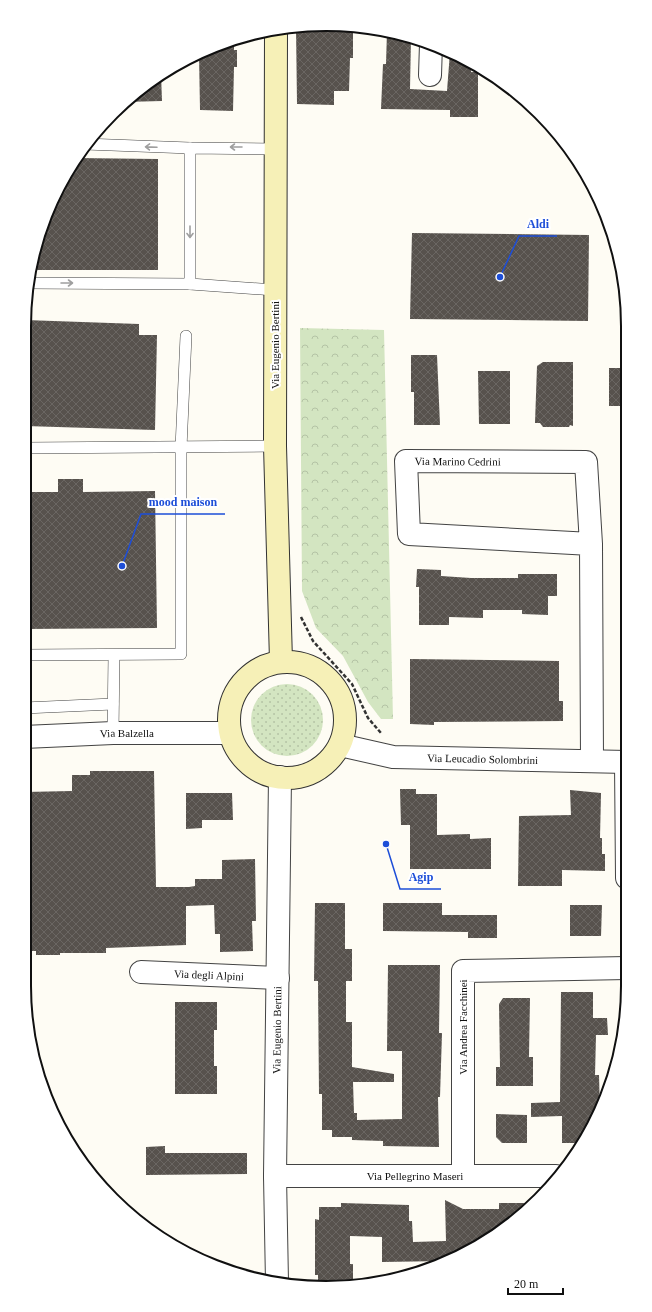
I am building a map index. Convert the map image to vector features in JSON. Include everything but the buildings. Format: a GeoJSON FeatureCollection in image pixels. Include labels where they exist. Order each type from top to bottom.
{"type":"FeatureCollection","features":[{"type":"Feature","properties":{"kind":"main road","name":"Via Eugenio Bertini"},"geometry":{"type":"LineString","coordinates":[[276,36],[275,446],[281,662]]}},
{"type":"Feature","properties":{"kind":"main road"},"geometry":{"type":"LineString","coordinates":[[281,662],[302,663],[320,672],[335,686],[344,705],[345,725],[340,745],[329,760],[315,771],[298,777],[280,778],[263,773],[248,763],[237,749],[230,733],[229,713],[234,694],[246,678],[262,667],[281,662]]}},
{"type":"Feature","properties":{"kind":"street"},"geometry":{"type":"LineString","coordinates":[[430,75],[431,50]]}},
{"type":"Feature","properties":{"kind":"street","name":"Via Marino Cedrini"},"geometry":{"type":"LineString","coordinates":[[591,544],[409,534],[406,461],[586,462],[591,544],[592,761]]}},
{"type":"Feature","properties":{"kind":"street","name":"Via Balzella"},"geometry":{"type":"LineString","coordinates":[[31,737],[113,734],[230,733]]}},
{"type":"Feature","properties":{"kind":"street","name":"Via Leucadio Solombrini"},"geometry":{"type":"LineString","coordinates":[[340,745],[393,757],[621,762]]}},
{"type":"Feature","properties":{"kind":"street","name":"Via Eugenio Bertini"},"geometry":{"type":"LineString","coordinates":[[277,1276],[275,1176],[280,778]]}},
{"type":"Feature","properties":{"kind":"street","name":"Via Andrea Facchinei"},"geometry":{"type":"LineString","coordinates":[[463,1175],[463,971],[621,968]]}},
{"type":"Feature","properties":{"kind":"street","name":"Via degli Alpini"},"geometry":{"type":"LineString","coordinates":[[141,972],[278,978]]}},
{"type":"Feature","properties":{"kind":"street","name":"Via Pellegrino Maseri"},"geometry":{"type":"LineString","coordinates":[[275,1176],[552,1176]]}},
{"type":"Feature","properties":{"kind":"lane"},"geometry":{"type":"LineString","coordinates":[[93,144],[190,148],[275,148]]}},
{"type":"Feature","properties":{"kind":"lane"},"geometry":{"type":"LineString","coordinates":[[190,148],[190,284]]}},
{"type":"Feature","properties":{"kind":"lane"},"geometry":{"type":"LineString","coordinates":[[35,283],[190,284],[275,290]]}},
{"type":"Feature","properties":{"kind":"lane"},"geometry":{"type":"LineString","coordinates":[[31,655],[180,654],[181,448],[186,336]]}},
{"type":"Feature","properties":{"kind":"lane"},"geometry":{"type":"LineString","coordinates":[[31,448],[181,448],[275,446]]}},
{"type":"Feature","properties":{"kind":"lane"},"geometry":{"type":"LineString","coordinates":[[113,734],[114,655]]}},
{"type":"Feature","properties":{"kind":"lane"},"geometry":{"type":"LineString","coordinates":[[31,708],[113,704]]}},
{"type":"Feature","properties":{"kind":"path"},"geometry":{"type":"LineString","coordinates":[[298,610],[313,641],[352,684],[368,718],[383,735]]}},
{"type":"Feature","properties":{"kind":"green space"},"geometry":{"type":"Polygon","coordinates":[[[300,328],[384,330],[393,719],[381,719],[368,702],[343,656],[316,628],[302,591],[300,328]]]}},
{"type":"Feature","properties":{"kind":"green space"},"geometry":{"type":"Polygon","coordinates":[[[287,684],[301,687],[313,694],[320,706],[323,720],[320,734],[313,746],[301,753],[287,756],[273,753],[261,746],[254,734],[251,720],[254,706],[261,694],[273,687],[287,684]]]}},
{"type":"Feature","properties":{"kind":"place","name":"Aldi"},"geometry":{"type":"Point","coordinates":[500,277]}},
{"type":"Feature","properties":{"kind":"place","name":"mood maison"},"geometry":{"type":"Point","coordinates":[122,566]}},
{"type":"Feature","properties":{"kind":"place","name":"Agip"},"geometry":{"type":"Point","coordinates":[386,844]}}]}
